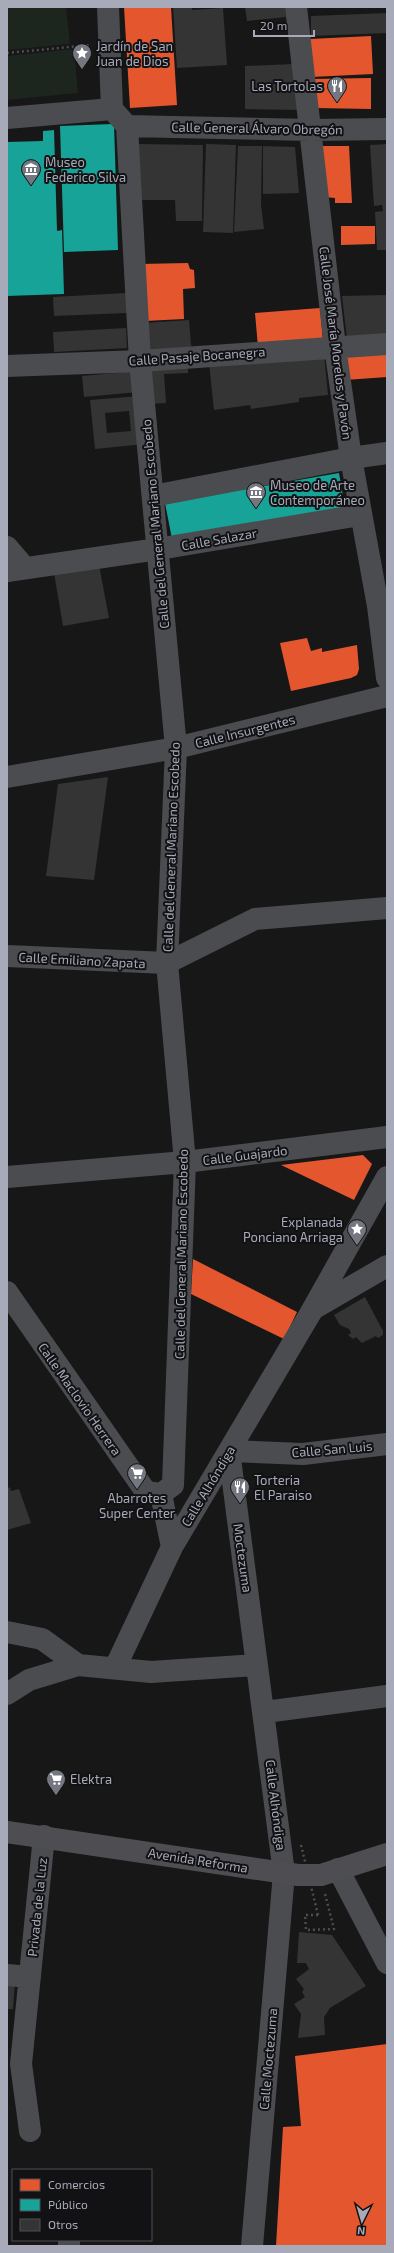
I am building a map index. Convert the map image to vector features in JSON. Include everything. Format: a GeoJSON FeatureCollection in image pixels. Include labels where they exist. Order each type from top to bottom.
{"type":"FeatureCollection","features":[{"type":"Feature","properties":{"kind":"main road","name":"Avenida Reforma"},"geometry":{"type":"LineString","coordinates":[[7,1832],[44,1836],[284,1873],[330,1872],[387,1854]]}},
{"type":"Feature","properties":{"kind":"street"},"geometry":{"type":"LineString","coordinates":[[108,7],[112,109],[127,126]]}},
{"type":"Feature","properties":{"kind":"street","name":"Calle José María Morelos y Pavón"},"geometry":{"type":"LineString","coordinates":[[296,7],[336,347],[351,458],[360,515],[382,605],[387,678]]}},
{"type":"Feature","properties":{"kind":"street"},"geometry":{"type":"LineString","coordinates":[[7,118],[112,109]]}},
{"type":"Feature","properties":{"kind":"street","name":"Calle General Álvaro Obregón"},"geometry":{"type":"LineString","coordinates":[[127,126],[311,130],[387,129]]}},
{"type":"Feature","properties":{"kind":"street","name":"Calle del General Mariano Escobedo"},"geometry":{"type":"LineString","coordinates":[[127,126],[140,361],[176,748],[167,963],[185,1162],[173,1485],[161,1494]]}},
{"type":"Feature","properties":{"kind":"street","name":"Calle Pasaje Bocanegra"},"geometry":{"type":"LineString","coordinates":[[7,366],[140,361],[387,344]]}},
{"type":"Feature","properties":{"kind":"street"},"geometry":{"type":"LineString","coordinates":[[153,496],[351,458],[387,453]]}},
{"type":"Feature","properties":{"kind":"street","name":"Calle Salazar"},"geometry":{"type":"LineString","coordinates":[[16,570],[158,549],[360,515]]}},
{"type":"Feature","properties":{"kind":"street"},"geometry":{"type":"LineString","coordinates":[[7,547],[16,570]]}},
{"type":"Feature","properties":{"kind":"street","name":"Calle Insurgentes"},"geometry":{"type":"LineString","coordinates":[[7,777],[176,748],[387,696]]}},
{"type":"Feature","properties":{"kind":"street","name":"Calle Emiliano Zapata"},"geometry":{"type":"LineString","coordinates":[[7,956],[167,963],[255,919],[387,908]]}},
{"type":"Feature","properties":{"kind":"street","name":"Calle Guajardo"},"geometry":{"type":"LineString","coordinates":[[7,1177],[185,1162],[387,1137]]}},
{"type":"Feature","properties":{"kind":"street","name":"Calle Alhóndiga"},"geometry":{"type":"LineString","coordinates":[[115,1668],[172,1546],[312,1310],[387,1176]]}},
{"type":"Feature","properties":{"kind":"street","name":"Calle Alhóndiga"},"geometry":{"type":"LineString","coordinates":[[312,1310],[387,1266]]}},
{"type":"Feature","properties":{"kind":"street","name":"Calle Maclovio Herrera"},"geometry":{"type":"LineString","coordinates":[[7,1292],[146,1492],[161,1494]]}},
{"type":"Feature","properties":{"kind":"street","name":"Calle San Luis"},"geometry":{"type":"LineString","coordinates":[[229,1451],[303,1454],[387,1444]]}},
{"type":"Feature","properties":{"kind":"street","name":"Moctezuma"},"geometry":{"type":"LineString","coordinates":[[229,1451],[257,1665]]}},
{"type":"Feature","properties":{"kind":"street"},"geometry":{"type":"LineString","coordinates":[[161,1494],[172,1546]]}},
{"type":"Feature","properties":{"kind":"street"},"geometry":{"type":"LineString","coordinates":[[7,1632],[42,1639],[78,1665]]}},
{"type":"Feature","properties":{"kind":"street"},"geometry":{"type":"LineString","coordinates":[[7,1694],[29,1680],[78,1665],[151,1672],[257,1665]]}},
{"type":"Feature","properties":{"kind":"street","name":"Calle Alhóndiga"},"geometry":{"type":"LineString","coordinates":[[257,1665],[265,1712],[284,1873]]}},
{"type":"Feature","properties":{"kind":"street"},"geometry":{"type":"LineString","coordinates":[[265,1712],[387,1696]]}},
{"type":"Feature","properties":{"kind":"street","name":"Privada de la Luz"},"geometry":{"type":"LineString","coordinates":[[30,2131],[21,2064],[44,1836]]}},
{"type":"Feature","properties":{"kind":"street"},"geometry":{"type":"LineString","coordinates":[[330,1872],[387,1963]]}},
{"type":"Feature","properties":{"kind":"street","name":"Calle Moctezuma"},"geometry":{"type":"LineString","coordinates":[[252,2246],[284,1873]]}},
{"type":"Feature","properties":{"kind":"street"},"geometry":{"type":"LineString","coordinates":[[7,1975],[30,1977]]}},
{"type":"Feature","properties":{"kind":"path"},"geometry":{"type":"LineString","coordinates":[[7,52],[110,43]]}},
{"type":"Feature","properties":{"kind":"path"},"geometry":{"type":"LineString","coordinates":[[300,1845],[318,1915],[305,1915],[306,1930],[334,1929],[330,1872]]}},
{"type":"Feature","properties":{"kind":"shaded area"},"geometry":{"type":"Polygon","coordinates":[[[7,7],[66,7],[70,44],[7,50],[7,7]]]}},
{"type":"Feature","properties":{"kind":"shaded area"},"geometry":{"type":"Polygon","coordinates":[[[74,49],[78,93],[7,100],[7,56],[74,49]]]}},
{"type":"Feature","properties":{"kind":"building: Comercios"},"geometry":{"type":"Polygon","coordinates":[[[124,7],[171,7],[177,105],[130,108],[124,7]]]}},
{"type":"Feature","properties":{"kind":"building: Comercios"},"geometry":{"type":"Polygon","coordinates":[[[371,36],[373,74],[311,77],[310,39],[371,36]]]}},
{"type":"Feature","properties":{"kind":"building: Comercios"},"geometry":{"type":"Polygon","coordinates":[[[371,78],[371,109],[315,108],[311,79],[371,78]]]}},
{"type":"Feature","properties":{"kind":"building: Comercios"},"geometry":{"type":"Polygon","coordinates":[[[320,146],[349,146],[352,203],[335,203],[335,198],[324,197],[320,146]]]}},
{"type":"Feature","properties":{"kind":"building: Comercios"},"geometry":{"type":"Polygon","coordinates":[[[341,226],[375,226],[375,244],[341,245],[341,226]]]}},
{"type":"Feature","properties":{"kind":"building: Comercios"},"geometry":{"type":"Polygon","coordinates":[[[188,263],[190,269],[194,270],[195,288],[183,289],[184,319],[145,321],[140,264],[188,263]]]}},
{"type":"Feature","properties":{"kind":"building: Comercios"},"geometry":{"type":"Polygon","coordinates":[[[320,308],[323,341],[258,347],[255,313],[320,308]]]}},
{"type":"Feature","properties":{"kind":"building: Comercios"},"geometry":{"type":"Polygon","coordinates":[[[387,350],[387,377],[345,380],[343,354],[387,350]]]}},
{"type":"Feature","properties":{"kind":"building: Comercios"},"geometry":{"type":"Polygon","coordinates":[[[307,638],[311,651],[322,648],[322,652],[357,645],[359,669],[357,675],[351,678],[291,691],[280,643],[307,638]]]}},
{"type":"Feature","properties":{"kind":"building: Comercios"},"geometry":{"type":"Polygon","coordinates":[[[363,1155],[372,1164],[354,1200],[281,1165],[363,1155]]]}},
{"type":"Feature","properties":{"kind":"building: Comercios"},"geometry":{"type":"Polygon","coordinates":[[[193,1259],[297,1312],[284,1339],[191,1294],[193,1259]]]}},
{"type":"Feature","properties":{"kind":"building: Comercios"},"geometry":{"type":"Polygon","coordinates":[[[387,2044],[387,2246],[276,2246],[283,2127],[301,2126],[295,2056],[387,2044]]]}},
{"type":"Feature","properties":{"kind":"building: Público"},"geometry":{"type":"Polygon","coordinates":[[[114,124],[118,250],[64,252],[60,126],[114,124]]]}},
{"type":"Feature","properties":{"kind":"building: Público","name":"Museo Federico Silva"},"geometry":{"type":"Polygon","coordinates":[[[54,130],[57,231],[62,230],[64,294],[7,296],[7,142],[43,141],[43,131],[54,130]]]}},
{"type":"Feature","properties":{"kind":"building: Público","name":"Museo de Arte Contemporáneo"},"geometry":{"type":"Polygon","coordinates":[[[339,473],[346,514],[173,544],[165,503],[339,473]]]}},
{"type":"Feature","properties":{"kind":"building: Otros"},"geometry":{"type":"Polygon","coordinates":[[[173,7],[192,7],[192,10],[223,8],[227,65],[177,68],[173,7]]]}},
{"type":"Feature","properties":{"kind":"building: Otros"},"geometry":{"type":"Polygon","coordinates":[[[245,7],[285,7],[286,17],[247,21],[245,7]]]}},
{"type":"Feature","properties":{"kind":"building: Otros"},"geometry":{"type":"Polygon","coordinates":[[[387,13],[387,33],[311,36],[311,16],[387,13]]]}},
{"type":"Feature","properties":{"kind":"building: Otros"},"geometry":{"type":"Polygon","coordinates":[[[293,64],[300,110],[245,109],[245,66],[293,64]]]}},
{"type":"Feature","properties":{"kind":"building: Otros"},"geometry":{"type":"Polygon","coordinates":[[[138,144],[203,145],[202,221],[176,221],[175,200],[138,200],[138,144]]]}},
{"type":"Feature","properties":{"kind":"building: Otros"},"geometry":{"type":"Polygon","coordinates":[[[206,144],[236,145],[233,233],[203,232],[206,144]]]}},
{"type":"Feature","properties":{"kind":"building: Otros"},"geometry":{"type":"Polygon","coordinates":[[[387,144],[387,250],[377,250],[375,212],[383,211],[382,205],[374,206],[370,145],[387,144]]]}},
{"type":"Feature","properties":{"kind":"building: Otros"},"geometry":{"type":"Polygon","coordinates":[[[238,146],[262,146],[261,205],[264,229],[234,232],[238,146]]]}},
{"type":"Feature","properties":{"kind":"building: Otros"},"geometry":{"type":"Polygon","coordinates":[[[263,146],[295,147],[299,193],[263,194],[263,146]]]}},
{"type":"Feature","properties":{"kind":"building: Otros"},"geometry":{"type":"Polygon","coordinates":[[[126,293],[127,313],[54,316],[53,297],[126,293]]]}},
{"type":"Feature","properties":{"kind":"building: Otros"},"geometry":{"type":"Polygon","coordinates":[[[387,295],[387,335],[347,339],[342,296],[387,295]]]}},
{"type":"Feature","properties":{"kind":"building: Otros"},"geometry":{"type":"Polygon","coordinates":[[[189,320],[192,356],[148,359],[145,323],[189,320]]]}},
{"type":"Feature","properties":{"kind":"building: Otros"},"geometry":{"type":"Polygon","coordinates":[[[126,328],[127,348],[54,352],[53,332],[126,328]]]}},
{"type":"Feature","properties":{"kind":"building: Otros"},"geometry":{"type":"Polygon","coordinates":[[[324,354],[328,395],[299,398],[299,402],[251,409],[250,405],[214,410],[209,363],[324,354]]]}},
{"type":"Feature","properties":{"kind":"building: Otros"},"geometry":{"type":"Polygon","coordinates":[[[188,363],[188,373],[164,374],[166,403],[150,404],[150,367],[188,363]]]}},
{"type":"Feature","properties":{"kind":"building: Otros"},"geometry":{"type":"Polygon","coordinates":[[[136,371],[138,392],[84,397],[82,376],[136,371]]]}},
{"type":"Feature","properties":{"kind":"building: Otros"},"geometry":{"type":"Polygon","coordinates":[[[140,396],[145,444],[95,449],[90,400],[140,396]],[[129,411],[105,413],[107,433],[131,431],[129,411]]]}},
{"type":"Feature","properties":{"kind":"building: Otros"},"geometry":{"type":"Polygon","coordinates":[[[99,565],[109,618],[63,626],[54,573],[99,565]]]}},
{"type":"Feature","properties":{"kind":"building: Otros"},"geometry":{"type":"Polygon","coordinates":[[[108,777],[94,880],[46,876],[58,784],[108,777]]]}},
{"type":"Feature","properties":{"kind":"building: Otros"},"geometry":{"type":"Polygon","coordinates":[[[365,1297],[383,1331],[383,1335],[378,1338],[376,1336],[362,1343],[356,1337],[353,1339],[348,1335],[351,1333],[349,1329],[340,1325],[334,1315],[365,1297]]]}},
{"type":"Feature","properties":{"kind":"building: Otros"},"geometry":{"type":"Polygon","coordinates":[[[7,1487],[10,1488],[11,1491],[19,1489],[31,1523],[7,1530],[7,1487]]]}},
{"type":"Feature","properties":{"kind":"building: Otros"},"geometry":{"type":"Polygon","coordinates":[[[299,1932],[332,1935],[366,1986],[330,2008],[324,2017],[325,2035],[298,2038],[301,2014],[294,2004],[305,1997],[302,1992],[304,1989],[296,1979],[309,1969],[306,1963],[297,1963],[299,1932]]]}},
{"type":"Feature","properties":{"kind":"building: Otros"},"geometry":{"type":"Polygon","coordinates":[[[7,1980],[15,1981],[13,2009],[7,2009],[7,1980]]]}},
{"type":"Feature","properties":{"kind":"place","name":"Jardín de San Juan de Dios"},"geometry":{"type":"Point","coordinates":[82,70]}},
{"type":"Feature","properties":{"kind":"place","name":"Las Tortolas"},"geometry":{"type":"Point","coordinates":[337,103]}},
{"type":"Feature","properties":{"kind":"place","name":"Museo Federico Silva"},"geometry":{"type":"Point","coordinates":[31,186]}},
{"type":"Feature","properties":{"kind":"place","name":"Museo de Arte Contemporáneo"},"geometry":{"type":"Point","coordinates":[256,509]}},
{"type":"Feature","properties":{"kind":"place","name":"Explanada Ponciano Arriaga"},"geometry":{"type":"Point","coordinates":[357,1246]}},
{"type":"Feature","properties":{"kind":"place","name":"Abarrotes Super Center"},"geometry":{"type":"Point","coordinates":[137,1490]}},
{"type":"Feature","properties":{"kind":"place","name":"Torteria El Paraiso"},"geometry":{"type":"Point","coordinates":[240,1504]}},
{"type":"Feature","properties":{"kind":"place","name":"Elektra"},"geometry":{"type":"Point","coordinates":[56,1796]}}]}
